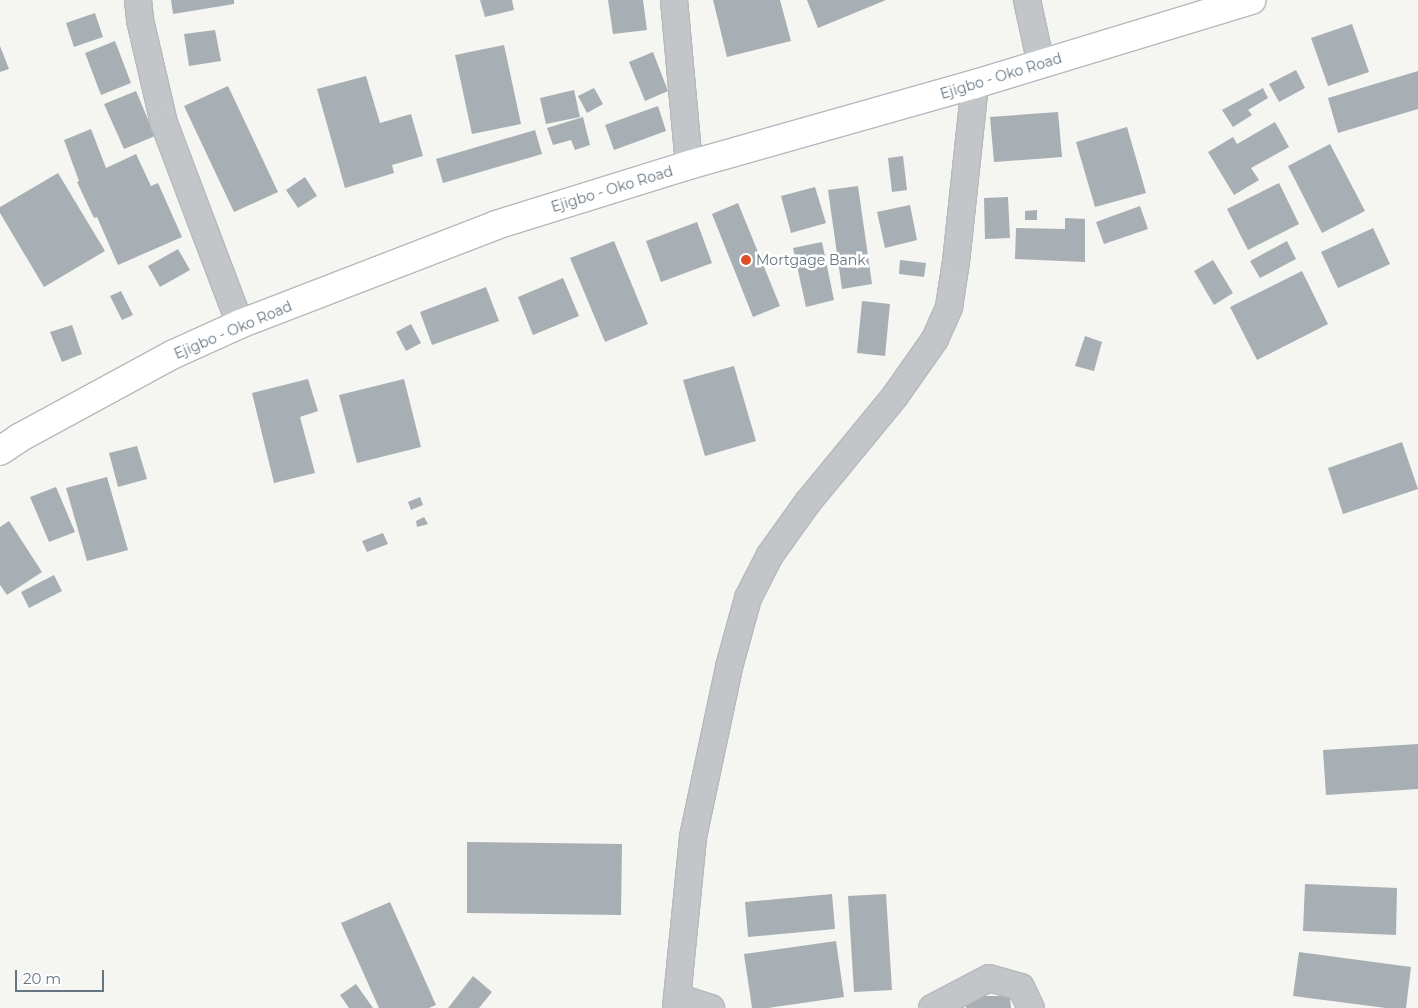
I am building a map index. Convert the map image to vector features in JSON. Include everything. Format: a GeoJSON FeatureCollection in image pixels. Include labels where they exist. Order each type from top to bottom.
{"type":"FeatureCollection","features":[{"type":"Feature","properties":{"kind":"main road","name":"Ejigbo - Oko Road"},"geometry":{"type":"LineString","coordinates":[[0,451],[19,438],[174,354],[240,324],[496,226],[688,165],[975,84],[1252,0]]}},
{"type":"Feature","properties":{"kind":"street"},"geometry":{"type":"LineString","coordinates":[[138,0],[140,20],[164,123],[240,324]]}},
{"type":"Feature","properties":{"kind":"street"},"geometry":{"type":"LineString","coordinates":[[674,0],[688,165]]}},
{"type":"Feature","properties":{"kind":"street"},"geometry":{"type":"LineString","coordinates":[[1027,0],[1041,64]]}},
{"type":"Feature","properties":{"kind":"street"},"geometry":{"type":"LineString","coordinates":[[711,1008],[677,1003],[693,837],[729,667],[748,598],[770,555],[808,502],[896,396],[935,339],[949,307],[956,262],[975,84]]}},
{"type":"Feature","properties":{"kind":"street"},"geometry":{"type":"LineString","coordinates":[[932,1008],[989,978],[1021,987],[1031,1008]]}},
{"type":"Feature","properties":{"kind":"building"},"geometry":{"type":"Polygon","coordinates":[[[171,0],[234,0],[234,4],[173,14],[171,0]]]}},
{"type":"Feature","properties":{"kind":"building"},"geometry":{"type":"Polygon","coordinates":[[[480,0],[512,0],[514,10],[485,17],[480,0]]]}},
{"type":"Feature","properties":{"kind":"building"},"geometry":{"type":"Polygon","coordinates":[[[608,0],[643,0],[647,30],[613,34],[608,0]]]}},
{"type":"Feature","properties":{"kind":"building"},"geometry":{"type":"Polygon","coordinates":[[[713,0],[780,0],[791,41],[727,57],[713,0]]]}},
{"type":"Feature","properties":{"kind":"building"},"geometry":{"type":"Polygon","coordinates":[[[807,0],[886,0],[818,28],[807,0]]]}},
{"type":"Feature","properties":{"kind":"building"},"geometry":{"type":"Polygon","coordinates":[[[95,13],[103,37],[74,47],[66,23],[95,13]]]}},
{"type":"Feature","properties":{"kind":"building"},"geometry":{"type":"Polygon","coordinates":[[[1352,24],[1369,72],[1328,86],[1311,38],[1352,24]]]}},
{"type":"Feature","properties":{"kind":"building"},"geometry":{"type":"Polygon","coordinates":[[[215,30],[221,61],[189,66],[184,34],[215,30]]]}},
{"type":"Feature","properties":{"kind":"building"},"geometry":{"type":"Polygon","coordinates":[[[115,41],[131,83],[101,95],[85,53],[115,41]]]}},
{"type":"Feature","properties":{"kind":"building"},"geometry":{"type":"Polygon","coordinates":[[[504,45],[521,124],[472,134],[455,55],[504,45]]]}},
{"type":"Feature","properties":{"kind":"building"},"geometry":{"type":"Polygon","coordinates":[[[0,46],[9,69],[0,72],[0,46]]]}},
{"type":"Feature","properties":{"kind":"building"},"geometry":{"type":"Polygon","coordinates":[[[653,52],[668,91],[645,101],[629,62],[653,52]]]}},
{"type":"Feature","properties":{"kind":"building"},"geometry":{"type":"Polygon","coordinates":[[[1296,70],[1305,88],[1279,102],[1269,84],[1296,70]]]}},
{"type":"Feature","properties":{"kind":"building"},"geometry":{"type":"Polygon","coordinates":[[[1418,71],[1418,109],[1338,133],[1328,98],[1418,71]]]}},
{"type":"Feature","properties":{"kind":"building"},"geometry":{"type":"Polygon","coordinates":[[[366,76],[380,123],[411,114],[423,156],[392,165],[394,173],[345,188],[317,89],[366,76]]]}},
{"type":"Feature","properties":{"kind":"building"},"geometry":{"type":"Polygon","coordinates":[[[228,86],[278,192],[234,212],[184,106],[228,86]]]}},
{"type":"Feature","properties":{"kind":"building"},"geometry":{"type":"Polygon","coordinates":[[[594,88],[603,104],[587,113],[578,96],[594,88]]]}},
{"type":"Feature","properties":{"kind":"building"},"geometry":{"type":"Polygon","coordinates":[[[1263,88],[1268,98],[1248,110],[1252,115],[1233,127],[1222,110],[1263,88]]]}},
{"type":"Feature","properties":{"kind":"building"},"geometry":{"type":"Polygon","coordinates":[[[574,90],[580,117],[546,124],[540,98],[574,90]]]}},
{"type":"Feature","properties":{"kind":"building"},"geometry":{"type":"Polygon","coordinates":[[[136,91],[155,136],[124,149],[104,104],[136,91]]]}},
{"type":"Feature","properties":{"kind":"building"},"geometry":{"type":"Polygon","coordinates":[[[658,106],[666,131],[614,150],[605,125],[658,106]]]}},
{"type":"Feature","properties":{"kind":"building"},"geometry":{"type":"Polygon","coordinates":[[[1058,112],[1062,157],[994,162],[990,117],[1058,112]]]}},
{"type":"Feature","properties":{"kind":"building"},"geometry":{"type":"Polygon","coordinates":[[[583,117],[590,145],[575,150],[571,140],[553,145],[547,128],[583,117]]]}},
{"type":"Feature","properties":{"kind":"building"},"geometry":{"type":"Polygon","coordinates":[[[1275,122],[1289,147],[1251,168],[1259,180],[1234,195],[1208,152],[1233,137],[1237,144],[1275,122]]]}},
{"type":"Feature","properties":{"kind":"building"},"geometry":{"type":"Polygon","coordinates":[[[1127,127],[1146,193],[1095,207],[1076,142],[1127,127]]]}},
{"type":"Feature","properties":{"kind":"building"},"geometry":{"type":"Polygon","coordinates":[[[91,129],[106,168],[136,154],[151,186],[158,183],[182,237],[118,265],[97,217],[94,218],[77,182],[79,181],[64,140],[91,129]]]}},
{"type":"Feature","properties":{"kind":"building"},"geometry":{"type":"Polygon","coordinates":[[[535,130],[542,154],[443,183],[436,159],[535,130]]]}},
{"type":"Feature","properties":{"kind":"building"},"geometry":{"type":"Polygon","coordinates":[[[1330,144],[1365,211],[1322,233],[1288,166],[1330,144]]]}},
{"type":"Feature","properties":{"kind":"building"},"geometry":{"type":"Polygon","coordinates":[[[903,156],[907,190],[892,192],[888,158],[903,156]]]}},
{"type":"Feature","properties":{"kind":"building"},"geometry":{"type":"Polygon","coordinates":[[[58,173],[105,251],[44,287],[0,213],[0,207],[58,173]]]}},
{"type":"Feature","properties":{"kind":"building"},"geometry":{"type":"Polygon","coordinates":[[[305,177],[317,196],[298,208],[286,190],[305,177]]]}},
{"type":"Feature","properties":{"kind":"building"},"geometry":{"type":"Polygon","coordinates":[[[1279,183],[1299,224],[1248,250],[1227,209],[1279,183]]]}},
{"type":"Feature","properties":{"kind":"building"},"geometry":{"type":"Polygon","coordinates":[[[858,186],[872,284],[842,289],[828,190],[858,186]]]}},
{"type":"Feature","properties":{"kind":"building"},"geometry":{"type":"Polygon","coordinates":[[[815,187],[826,223],[791,233],[781,196],[815,187]]]}},
{"type":"Feature","properties":{"kind":"building"},"geometry":{"type":"Polygon","coordinates":[[[1008,197],[1010,238],[985,239],[984,198],[1008,197]]]}},
{"type":"Feature","properties":{"kind":"building","name":"Mortgage Bank"},"geometry":{"type":"Polygon","coordinates":[[[738,203],[780,306],[753,317],[712,214],[738,203]]]}},
{"type":"Feature","properties":{"kind":"building"},"geometry":{"type":"Polygon","coordinates":[[[910,205],[917,240],[885,248],[877,212],[910,205]]]}},
{"type":"Feature","properties":{"kind":"building"},"geometry":{"type":"Polygon","coordinates":[[[1140,206],[1148,229],[1104,244],[1096,222],[1140,206]]]}},
{"type":"Feature","properties":{"kind":"building"},"geometry":{"type":"Polygon","coordinates":[[[1037,210],[1037,220],[1025,220],[1025,211],[1037,210]]]}},
{"type":"Feature","properties":{"kind":"building"},"geometry":{"type":"Polygon","coordinates":[[[1065,218],[1085,219],[1085,262],[1015,259],[1016,228],[1065,229],[1065,218]]]}},
{"type":"Feature","properties":{"kind":"building"},"geometry":{"type":"Polygon","coordinates":[[[697,222],[712,263],[661,282],[646,241],[697,222]]]}},
{"type":"Feature","properties":{"kind":"building"},"geometry":{"type":"Polygon","coordinates":[[[1373,228],[1390,264],[1338,288],[1321,252],[1373,228]]]}},
{"type":"Feature","properties":{"kind":"building"},"geometry":{"type":"Polygon","coordinates":[[[614,241],[648,324],[605,342],[570,258],[614,241]]]}},
{"type":"Feature","properties":{"kind":"building"},"geometry":{"type":"Polygon","coordinates":[[[1287,241],[1296,259],[1260,278],[1250,261],[1287,241]]]}},
{"type":"Feature","properties":{"kind":"building"},"geometry":{"type":"Polygon","coordinates":[[[822,242],[834,300],[806,307],[793,248],[822,242]]]}},
{"type":"Feature","properties":{"kind":"building"},"geometry":{"type":"Polygon","coordinates":[[[178,249],[190,270],[160,287],[148,266],[178,249]]]}},
{"type":"Feature","properties":{"kind":"building"},"geometry":{"type":"Polygon","coordinates":[[[900,260],[926,263],[924,277],[899,274],[900,260]]]}},
{"type":"Feature","properties":{"kind":"building"},"geometry":{"type":"Polygon","coordinates":[[[1213,260],[1233,293],[1214,305],[1194,271],[1213,260]]]}},
{"type":"Feature","properties":{"kind":"building"},"geometry":{"type":"Polygon","coordinates":[[[1302,271],[1328,324],[1257,360],[1230,307],[1302,271]]]}},
{"type":"Feature","properties":{"kind":"building"},"geometry":{"type":"Polygon","coordinates":[[[563,278],[579,316],[533,335],[518,297],[563,278]]]}},
{"type":"Feature","properties":{"kind":"building"},"geometry":{"type":"Polygon","coordinates":[[[486,287],[499,321],[432,345],[420,312],[486,287]]]}},
{"type":"Feature","properties":{"kind":"building"},"geometry":{"type":"Polygon","coordinates":[[[121,291],[133,315],[122,320],[110,296],[121,291]]]}},
{"type":"Feature","properties":{"kind":"building"},"geometry":{"type":"Polygon","coordinates":[[[862,301],[890,304],[885,356],[857,353],[862,301]]]}},
{"type":"Feature","properties":{"kind":"building"},"geometry":{"type":"Polygon","coordinates":[[[411,324],[421,343],[406,351],[396,332],[411,324]]]}},
{"type":"Feature","properties":{"kind":"building"},"geometry":{"type":"Polygon","coordinates":[[[72,325],[82,354],[62,362],[50,332],[72,325]]]}},
{"type":"Feature","properties":{"kind":"building"},"geometry":{"type":"Polygon","coordinates":[[[1085,336],[1102,342],[1094,371],[1075,366],[1085,336]]]}},
{"type":"Feature","properties":{"kind":"building"},"geometry":{"type":"Polygon","coordinates":[[[734,366],[756,441],[705,456],[683,380],[734,366]]]}},
{"type":"Feature","properties":{"kind":"building"},"geometry":{"type":"Polygon","coordinates":[[[308,379],[318,411],[300,417],[315,473],[274,483],[252,393],[308,379]]]}},
{"type":"Feature","properties":{"kind":"building"},"geometry":{"type":"Polygon","coordinates":[[[404,379],[421,447],[357,463],[339,395],[404,379]]]}},
{"type":"Feature","properties":{"kind":"building"},"geometry":{"type":"Polygon","coordinates":[[[1402,442],[1418,489],[1343,514],[1328,468],[1402,442]]]}},
{"type":"Feature","properties":{"kind":"building"},"geometry":{"type":"Polygon","coordinates":[[[137,446],[147,479],[118,487],[109,453],[137,446]]]}},
{"type":"Feature","properties":{"kind":"building"},"geometry":{"type":"Polygon","coordinates":[[[107,477],[128,550],[87,561],[66,488],[107,477]]]}},
{"type":"Feature","properties":{"kind":"building"},"geometry":{"type":"Polygon","coordinates":[[[56,487],[75,532],[49,542],[30,497],[56,487]]]}},
{"type":"Feature","properties":{"kind":"building"},"geometry":{"type":"Polygon","coordinates":[[[420,497],[423,505],[411,510],[408,502],[420,497]]]}},
{"type":"Feature","properties":{"kind":"building"},"geometry":{"type":"Polygon","coordinates":[[[424,517],[428,524],[417,527],[416,521],[424,517]]]}},
{"type":"Feature","properties":{"kind":"building"},"geometry":{"type":"Polygon","coordinates":[[[9,521],[42,572],[7,595],[0,585],[0,527],[9,521]]]}},
{"type":"Feature","properties":{"kind":"building"},"geometry":{"type":"Polygon","coordinates":[[[383,533],[388,544],[367,552],[362,541],[383,533]]]}},
{"type":"Feature","properties":{"kind":"building"},"geometry":{"type":"Polygon","coordinates":[[[54,575],[62,591],[29,608],[21,592],[54,575]]]}},
{"type":"Feature","properties":{"kind":"building"},"geometry":{"type":"Polygon","coordinates":[[[1418,744],[1418,789],[1326,795],[1323,750],[1418,744]]]}},
{"type":"Feature","properties":{"kind":"building"},"geometry":{"type":"Polygon","coordinates":[[[467,842],[622,844],[621,915],[467,913],[467,842]]]}},
{"type":"Feature","properties":{"kind":"building"},"geometry":{"type":"Polygon","coordinates":[[[1305,884],[1397,888],[1396,935],[1303,931],[1305,884]]]}},
{"type":"Feature","properties":{"kind":"building"},"geometry":{"type":"Polygon","coordinates":[[[832,894],[835,929],[748,937],[745,902],[832,894]]]}},
{"type":"Feature","properties":{"kind":"building"},"geometry":{"type":"Polygon","coordinates":[[[886,894],[892,990],[854,992],[848,896],[886,894]]]}},
{"type":"Feature","properties":{"kind":"building"},"geometry":{"type":"Polygon","coordinates":[[[390,902],[436,1005],[429,1008],[379,1008],[341,923],[390,902]]]}},
{"type":"Feature","properties":{"kind":"building"},"geometry":{"type":"Polygon","coordinates":[[[836,941],[844,997],[768,1008],[752,1008],[744,954],[836,941]]]}},
{"type":"Feature","properties":{"kind":"building"},"geometry":{"type":"Polygon","coordinates":[[[1299,952],[1411,967],[1406,1008],[1386,1008],[1293,996],[1299,952]]]}},
{"type":"Feature","properties":{"kind":"building"},"geometry":{"type":"Polygon","coordinates":[[[473,976],[492,992],[479,1008],[448,1008],[473,976]]]}},
{"type":"Feature","properties":{"kind":"building"},"geometry":{"type":"Polygon","coordinates":[[[356,984],[373,1008],[349,1008],[340,995],[356,984]]]}},
{"type":"Feature","properties":{"kind":"building"},"geometry":{"type":"Polygon","coordinates":[[[966,996],[1010,996],[1011,1008],[966,1008],[966,996]]]}},
{"type":"Feature","properties":{"kind":"place","name":"Mortgage Bank"},"geometry":{"type":"Point","coordinates":[746,260]}}]}
